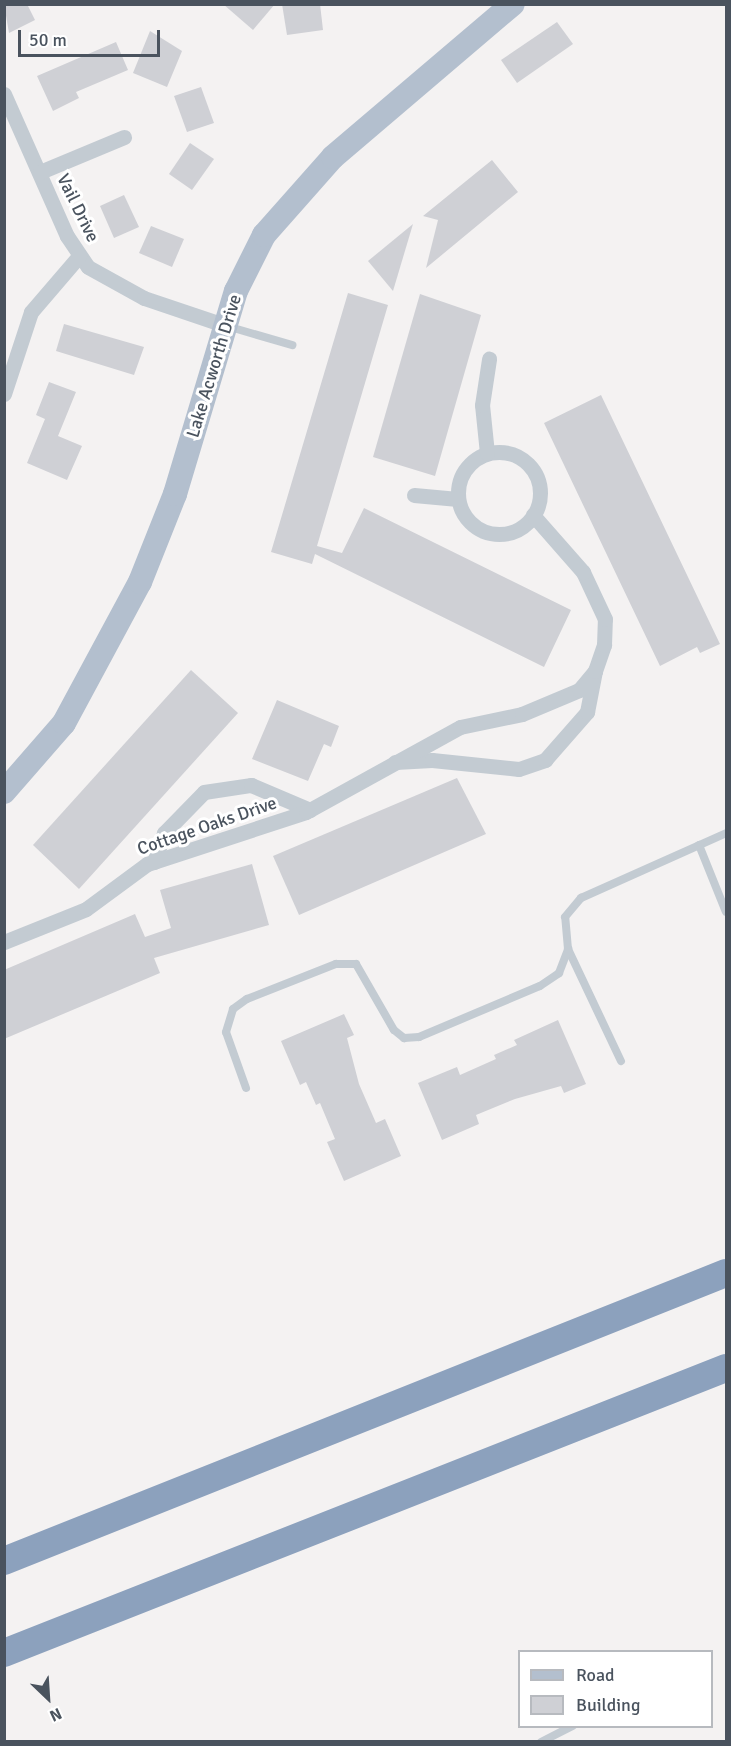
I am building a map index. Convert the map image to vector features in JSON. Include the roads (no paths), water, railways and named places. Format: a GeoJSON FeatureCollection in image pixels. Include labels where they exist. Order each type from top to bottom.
{"type":"FeatureCollection","features":[{"type":"Feature","properties":{"kind":"highway"},"geometry":{"type":"LineString","coordinates":[[4,1561],[726,1274]]}},
{"type":"Feature","properties":{"kind":"highway"},"geometry":{"type":"LineString","coordinates":[[4,1653],[726,1368]]}},
{"type":"Feature","properties":{"kind":"main road","name":"Lake Acworth Drive"},"geometry":{"type":"LineString","coordinates":[[4,792],[64,723],[131,601],[175,494],[224,325],[254,254],[297,193],[372,122],[513,4]]}},
{"type":"Feature","properties":{"kind":"street","name":"Vail Drive"},"geometry":{"type":"LineString","coordinates":[[4,94],[79,256],[99,276],[144,298],[224,325]]}},
{"type":"Feature","properties":{"kind":"street"},"geometry":{"type":"LineString","coordinates":[[40,172],[124,136]]}},
{"type":"Feature","properties":{"kind":"street"},"geometry":{"type":"LineString","coordinates":[[4,394],[31,312],[79,256]]}},
{"type":"Feature","properties":{"kind":"street"},"geometry":{"type":"LineString","coordinates":[[487,453],[482,405],[489,359]]}},
{"type":"Feature","properties":{"kind":"street"},"geometry":{"type":"LineString","coordinates":[[487,453],[512,453],[537,476],[538,506],[533,515],[513,532],[484,532],[464,516],[458,499],[466,467],[487,453]]}},
{"type":"Feature","properties":{"kind":"street"},"geometry":{"type":"LineString","coordinates":[[414,495],[458,499]]}},
{"type":"Feature","properties":{"kind":"street","name":"Cottage Oaks Drive"},"geometry":{"type":"LineString","coordinates":[[391,763],[432,760],[519,769],[545,760],[587,712],[595,671],[604,645],[605,619],[583,572],[533,515]]}},
{"type":"Feature","properties":{"kind":"street","name":"Cottage Oaks Drive"},"geometry":{"type":"LineString","coordinates":[[4,942],[86,909],[125,876],[154,862],[310,810],[391,763],[460,727],[554,703],[579,690],[595,671]]}},
{"type":"Feature","properties":{"kind":"street"},"geometry":{"type":"LineString","coordinates":[[154,862],[164,833],[204,792],[250,785],[310,810]]}},
{"type":"Feature","properties":{"kind":"lane"},"geometry":{"type":"LineString","coordinates":[[224,325],[292,345]]}},
{"type":"Feature","properties":{"kind":"lane"},"geometry":{"type":"LineString","coordinates":[[621,1061],[568,949],[565,917],[581,898],[726,833]]}},
{"type":"Feature","properties":{"kind":"lane"},"geometry":{"type":"LineString","coordinates":[[699,845],[726,912]]}},
{"type":"Feature","properties":{"kind":"lane"},"geometry":{"type":"LineString","coordinates":[[246,1088],[226,1032],[233,1010],[247,999],[336,964],[356,964],[394,1030],[404,1038],[419,1037],[540,986],[559,973],[568,949]]}},
{"type":"Feature","properties":{"kind":"lane"},"geometry":{"type":"LineString","coordinates":[[541,1742],[569,1728]]}}]}
